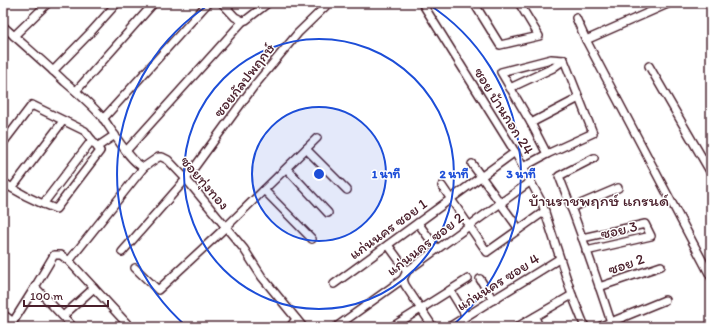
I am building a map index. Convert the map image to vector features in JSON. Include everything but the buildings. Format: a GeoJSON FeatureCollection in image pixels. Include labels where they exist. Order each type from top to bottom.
{"type":"FeatureCollection","features":[{"type":"Feature","properties":{"kind":"street"},"geometry":{"type":"LineString","coordinates":[[14,36],[48,3]]}},
{"type":"Feature","properties":{"kind":"street"},"geometry":{"type":"LineString","coordinates":[[53,70],[91,32],[117,3]]}},
{"type":"Feature","properties":{"kind":"street"},"geometry":{"type":"LineString","coordinates":[[76,92],[154,3]]}},
{"type":"Feature","properties":{"kind":"street"},"geometry":{"type":"LineString","coordinates":[[103,119],[208,3]]}},
{"type":"Feature","properties":{"kind":"street"},"geometry":{"type":"LineString","coordinates":[[222,3],[235,17],[243,21]]}},
{"type":"Feature","properties":{"kind":"street"},"geometry":{"type":"LineString","coordinates":[[126,151],[243,21],[268,3]]}},
{"type":"Feature","properties":{"kind":"street","name":"ซอยกัลปพฤกษ์"},"geometry":{"type":"LineString","coordinates":[[122,252],[186,179],[254,86],[298,33],[329,3]]}},
{"type":"Feature","properties":{"kind":"street","name":"ซอย บ้านกอก 24"},"geometry":{"type":"LineString","coordinates":[[422,3],[515,152],[542,203],[559,259],[585,327]]}},
{"type":"Feature","properties":{"kind":"street"},"geometry":{"type":"LineString","coordinates":[[474,3],[500,45],[539,36],[519,3]]}},
{"type":"Feature","properties":{"kind":"street"},"geometry":{"type":"LineString","coordinates":[[586,40],[670,3]]}},
{"type":"Feature","properties":{"kind":"street"},"geometry":{"type":"LineString","coordinates":[[576,18],[586,40],[711,277]]}},
{"type":"Feature","properties":{"kind":"street"},"geometry":{"type":"LineString","coordinates":[[3,26],[76,92],[103,119],[137,164],[144,167],[69,261]]}},
{"type":"Feature","properties":{"kind":"street"},"geometry":{"type":"LineString","coordinates":[[547,154],[531,123],[501,72],[551,59],[564,60]]}},
{"type":"Feature","properties":{"kind":"street"},"geometry":{"type":"LineString","coordinates":[[510,88],[553,68],[564,60]]}},
{"type":"Feature","properties":{"kind":"street"},"geometry":{"type":"LineString","coordinates":[[523,167],[547,154],[593,133],[564,60]]}},
{"type":"Feature","properties":{"kind":"street"},"geometry":{"type":"LineString","coordinates":[[649,66],[711,174]]}},
{"type":"Feature","properties":{"kind":"street"},"geometry":{"type":"LineString","coordinates":[[531,123],[579,98]]}},
{"type":"Feature","properties":{"kind":"street"},"geometry":{"type":"LineString","coordinates":[[3,143],[32,105],[85,131],[100,151],[56,209],[43,204],[3,182]]}},
{"type":"Feature","properties":{"kind":"street"},"geometry":{"type":"LineString","coordinates":[[12,188],[63,121]]}},
{"type":"Feature","properties":{"kind":"street"},"geometry":{"type":"LineString","coordinates":[[43,204],[94,143],[115,135]]}},
{"type":"Feature","properties":{"kind":"street"},"geometry":{"type":"LineString","coordinates":[[135,268],[158,290],[287,169],[317,138]]}},
{"type":"Feature","properties":{"kind":"street"},"geometry":{"type":"LineString","coordinates":[[306,149],[347,190]]}},
{"type":"Feature","properties":{"kind":"street","name":"แก่นนคร ซอย 1"},"geometry":{"type":"LineString","coordinates":[[334,284],[515,152]]}},
{"type":"Feature","properties":{"kind":"street","name":"ซอยทุ่งทอง"},"geometry":{"type":"LineString","coordinates":[[144,167],[157,158],[162,157],[168,160],[186,179],[225,228],[244,249],[262,277],[303,327]]}},
{"type":"Feature","properties":{"kind":"street"},"geometry":{"type":"LineString","coordinates":[[594,158],[559,176],[582,238],[610,322]]}},
{"type":"Feature","properties":{"kind":"street"},"geometry":{"type":"LineString","coordinates":[[472,164],[519,229]]}},
{"type":"Feature","properties":{"kind":"street"},"geometry":{"type":"LineString","coordinates":[[287,169],[328,213]]}},
{"type":"Feature","properties":{"kind":"street","name":"แก่นนคร ซอย 2"},"geometry":{"type":"LineString","coordinates":[[336,327],[403,279],[407,270],[530,181]]}},
{"type":"Feature","properties":{"kind":"street"},"geometry":{"type":"LineString","coordinates":[[442,186],[487,252],[545,211]]}},
{"type":"Feature","properties":{"kind":"street"},"geometry":{"type":"LineString","coordinates":[[571,208],[618,188]]}},
{"type":"Feature","properties":{"kind":"street"},"geometry":{"type":"LineString","coordinates":[[264,190],[312,239]]}},
{"type":"Feature","properties":{"kind":"street"},"geometry":{"type":"LineString","coordinates":[[418,223],[437,249]]}},
{"type":"Feature","properties":{"kind":"street","name":"ซอย 3"},"geometry":{"type":"LineString","coordinates":[[582,238],[645,224],[651,236],[586,251]]}},
{"type":"Feature","properties":{"kind":"street"},"geometry":{"type":"LineString","coordinates":[[388,245],[407,270]]}},
{"type":"Feature","properties":{"kind":"street"},"geometry":{"type":"LineString","coordinates":[[3,314],[16,325],[35,287],[54,255],[61,255],[69,261],[130,327]]}},
{"type":"Feature","properties":{"kind":"street","name":"แก่นนคร ซอย 4"},"geometry":{"type":"LineString","coordinates":[[449,327],[559,259]]}},
{"type":"Feature","properties":{"kind":"street","name":"ซอย 2"},"geometry":{"type":"LineString","coordinates":[[599,287],[661,266]]}},
{"type":"Feature","properties":{"kind":"street"},"geometry":{"type":"LineString","coordinates":[[403,279],[405,285],[433,327]]}},
{"type":"Feature","properties":{"kind":"street"},"geometry":{"type":"LineString","coordinates":[[395,326],[468,279]]}},
{"type":"Feature","properties":{"kind":"street"},"geometry":{"type":"LineString","coordinates":[[480,279],[493,300]]}},
{"type":"Feature","properties":{"kind":"street"},"geometry":{"type":"LineString","coordinates":[[35,287],[73,327]]}},
{"type":"Feature","properties":{"kind":"street"},"geometry":{"type":"LineString","coordinates":[[63,316],[94,288]]}},
{"type":"Feature","properties":{"kind":"street"},"geometry":{"type":"LineString","coordinates":[[450,290],[466,316]]}},
{"type":"Feature","properties":{"kind":"street"},"geometry":{"type":"LineString","coordinates":[[517,327],[572,295]]}},
{"type":"Feature","properties":{"kind":"street"},"geometry":{"type":"LineString","coordinates":[[599,327],[665,300]]}},
{"type":"Feature","properties":{"kind":"street"},"geometry":{"type":"LineString","coordinates":[[535,317],[539,327]]}},
{"type":"Feature","properties":{"kind":"street"},"geometry":{"type":"LineString","coordinates":[[290,327],[296,319]]}},
{"type":"Feature","properties":{"kind":"district","name":"บ้านราชพฤกษ์ แกรนด์"},"geometry":{"type":"Point","coordinates":[599,200]}}]}
